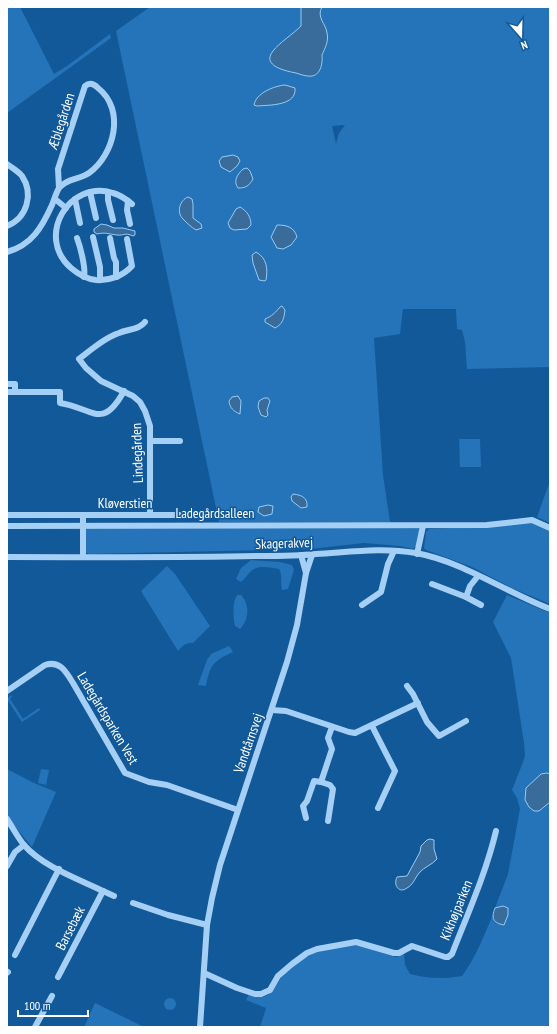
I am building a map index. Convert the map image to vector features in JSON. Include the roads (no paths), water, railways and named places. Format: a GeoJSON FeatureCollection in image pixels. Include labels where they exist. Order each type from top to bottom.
{"type":"FeatureCollection","features":[{"type":"Feature","properties":{"kind":"street","name":"Æblegården"},"geometry":{"type":"LineString","coordinates":[[93,84],[102,91],[111,105],[114,126],[112,140],[101,162],[95,168],[85,176],[70,180],[59,188],[58,169],[85,86],[93,84]]}},
{"type":"Feature","properties":{"kind":"street"},"geometry":{"type":"LineString","coordinates":[[7,164],[17,170],[21,175],[26,185],[28,196],[26,206],[22,214],[15,222],[7,226]]}},
{"type":"Feature","properties":{"kind":"street"},"geometry":{"type":"LineString","coordinates":[[58,177],[70,180]]}},
{"type":"Feature","properties":{"kind":"street"},"geometry":{"type":"LineString","coordinates":[[7,252],[22,246],[36,235],[45,220],[59,188]]}},
{"type":"Feature","properties":{"kind":"street"},"geometry":{"type":"LineString","coordinates":[[90,192],[96,218]]}},
{"type":"Feature","properties":{"kind":"street"},"geometry":{"type":"LineString","coordinates":[[127,238],[132,266],[126,272],[117,276],[100,280],[84,277],[66,263],[57,246],[57,225],[61,214],[75,199],[90,192],[108,192],[120,196],[130,202],[127,210],[130,224]]}},
{"type":"Feature","properties":{"kind":"street"},"geometry":{"type":"LineString","coordinates":[[108,192],[108,200],[113,220]]}},
{"type":"Feature","properties":{"kind":"street"},"geometry":{"type":"LineString","coordinates":[[55,199],[66,208]]}},
{"type":"Feature","properties":{"kind":"street"},"geometry":{"type":"LineString","coordinates":[[75,199],[80,223]]}},
{"type":"Feature","properties":{"kind":"street"},"geometry":{"type":"LineString","coordinates":[[93,237],[100,267],[100,280]]}},
{"type":"Feature","properties":{"kind":"street"},"geometry":{"type":"LineString","coordinates":[[77,238],[84,267],[84,277]]}},
{"type":"Feature","properties":{"kind":"street"},"geometry":{"type":"LineString","coordinates":[[110,238],[116,262],[117,276]]}},
{"type":"Feature","properties":{"kind":"street","name":"Lindegården"},"geometry":{"type":"LineString","coordinates":[[145,322],[142,326],[117,333],[79,359],[86,368],[101,381],[133,396],[140,402],[145,411],[150,426],[150,515]]}},
{"type":"Feature","properties":{"kind":"street"},"geometry":{"type":"LineString","coordinates":[[7,384],[15,384],[15,392]]}},
{"type":"Feature","properties":{"kind":"street"},"geometry":{"type":"LineString","coordinates":[[7,392],[60,392],[60,403],[96,414],[106,412],[113,408],[124,391]]}},
{"type":"Feature","properties":{"kind":"street"},"geometry":{"type":"LineString","coordinates":[[150,441],[180,441]]}},
{"type":"Feature","properties":{"kind":"street","name":"Kløverstien"},"geometry":{"type":"LineString","coordinates":[[7,515],[191,515]]}},
{"type":"Feature","properties":{"kind":"street","name":"Kløverstien"},"geometry":{"type":"LineString","coordinates":[[83,515],[83,557]]}},
{"type":"Feature","properties":{"kind":"street","name":"Ladegårdsalleen"},"geometry":{"type":"LineString","coordinates":[[7,526],[423,526],[486,525],[532,520],[550,528]]}},
{"type":"Feature","properties":{"kind":"street"},"geometry":{"type":"LineString","coordinates":[[417,554],[423,526]]}},
{"type":"Feature","properties":{"kind":"street","name":"Skagerakvej"},"geometry":{"type":"LineString","coordinates":[[7,557],[312,555],[364,550],[386,550],[417,554],[444,561],[550,609]]}},
{"type":"Feature","properties":{"kind":"street"},"geometry":{"type":"LineString","coordinates":[[386,550],[388,564]]}},
{"type":"Feature","properties":{"kind":"street"},"geometry":{"type":"LineString","coordinates":[[362,605],[381,592],[388,564],[394,551]]}},
{"type":"Feature","properties":{"kind":"street","name":"Vandtårnsvej"},"geometry":{"type":"LineString","coordinates":[[301,555],[306,573]]}},
{"type":"Feature","properties":{"kind":"street","name":"Vandtårnsvej"},"geometry":{"type":"LineString","coordinates":[[200,1027],[208,922],[220,865],[273,707],[296,630],[306,573],[312,555]]}},
{"type":"Feature","properties":{"kind":"street"},"geometry":{"type":"LineString","coordinates":[[466,597],[476,575]]}},
{"type":"Feature","properties":{"kind":"street"},"geometry":{"type":"LineString","coordinates":[[432,584],[466,597],[481,605]]}},
{"type":"Feature","properties":{"kind":"street","name":"Ladegårdsparken Vest"},"geometry":{"type":"LineString","coordinates":[[7,691],[45,665],[51,664],[59,666],[65,670],[125,773],[149,782],[167,785],[238,810]]}},
{"type":"Feature","properties":{"kind":"street"},"geometry":{"type":"LineString","coordinates":[[406,686],[413,694],[427,722],[439,736],[466,722]]}},
{"type":"Feature","properties":{"kind":"street"},"geometry":{"type":"LineString","coordinates":[[273,707],[332,727],[355,733],[418,703]]}},
{"type":"Feature","properties":{"kind":"street"},"geometry":{"type":"LineString","coordinates":[[372,726],[395,771],[378,808]]}},
{"type":"Feature","properties":{"kind":"street"},"geometry":{"type":"LineString","coordinates":[[320,782],[332,749],[328,738],[332,727]]}},
{"type":"Feature","properties":{"kind":"street"},"geometry":{"type":"LineString","coordinates":[[306,818],[303,806],[307,801],[314,781],[330,785],[333,789],[328,821]]}},
{"type":"Feature","properties":{"kind":"street"},"geometry":{"type":"LineString","coordinates":[[7,819],[24,845],[37,857],[114,896]]}},
{"type":"Feature","properties":{"kind":"street","name":"Kikhøjparken"},"geometry":{"type":"LineString","coordinates":[[204,976],[217,979],[255,994],[261,994],[270,990],[283,971],[307,953],[317,949],[356,942],[394,953],[399,953],[412,946],[448,957],[452,954],[485,872],[496,830]]}},
{"type":"Feature","properties":{"kind":"street"},"geometry":{"type":"LineString","coordinates":[[7,866],[15,852],[24,845]]}},
{"type":"Feature","properties":{"kind":"street"},"geometry":{"type":"LineString","coordinates":[[15,955],[59,869]]}},
{"type":"Feature","properties":{"kind":"street","name":"Barsebæk"},"geometry":{"type":"LineString","coordinates":[[58,977],[103,891]]}},
{"type":"Feature","properties":{"kind":"street"},"geometry":{"type":"LineString","coordinates":[[133,903],[168,915],[188,920],[208,922]]}},
{"type":"Feature","properties":{"kind":"street"},"geometry":{"type":"LineString","coordinates":[[35,1027],[52,996]]}}]}
